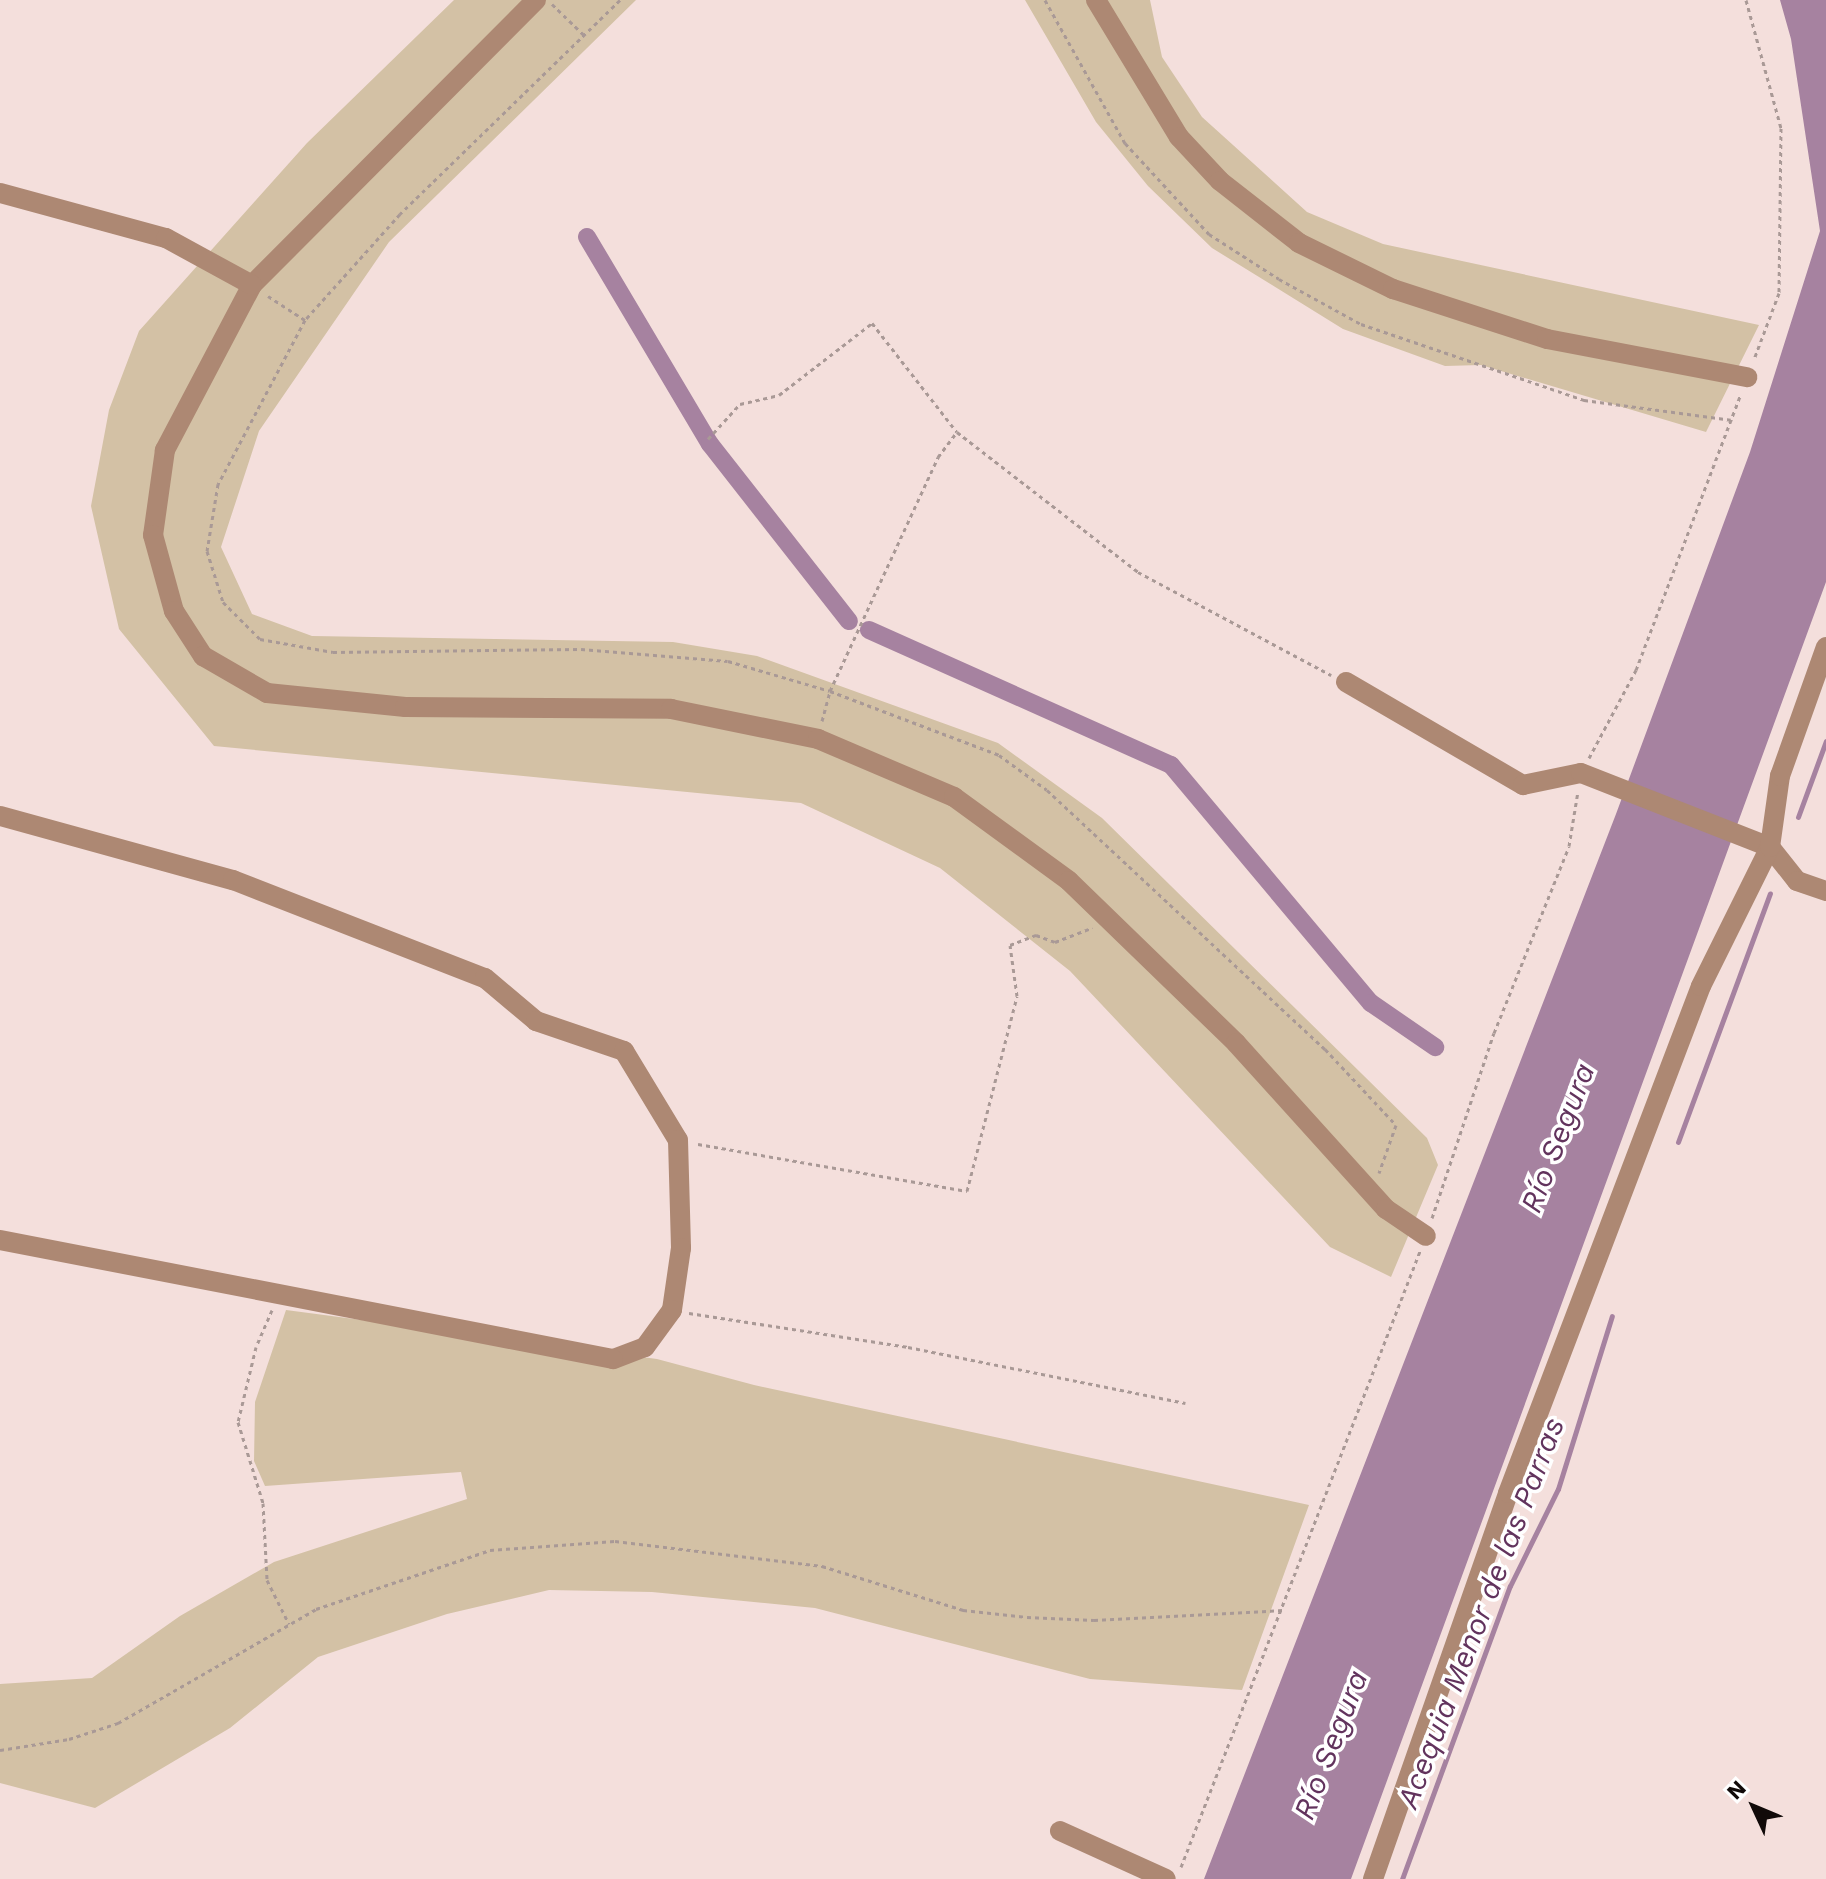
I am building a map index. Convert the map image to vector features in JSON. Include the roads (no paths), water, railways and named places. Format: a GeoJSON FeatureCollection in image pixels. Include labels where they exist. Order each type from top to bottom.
{"type":"FeatureCollection","features":[{"type":"Feature","properties":{"kind":"street"},"geometry":{"type":"LineString","coordinates":[[536,0],[252,285],[165,450],[153,535],[174,611],[203,656],[267,693],[405,707],[671,709],[818,739],[954,797],[1069,881],[1107,922],[1236,1043],[1370,1190],[1426,1236]]}},
{"type":"Feature","properties":{"kind":"street"},"geometry":{"type":"LineString","coordinates":[[1096,0],[1179,137],[1220,181],[1299,243],[1393,289],[1547,339],[1747,377]]}},
{"type":"Feature","properties":{"kind":"street"},"geometry":{"type":"LineString","coordinates":[[0,193],[166,238],[252,285]]}},
{"type":"Feature","properties":{"kind":"street"},"geometry":{"type":"LineString","coordinates":[[1373,1879],[1503,1508],[1701,986],[1770,847],[1780,776],[1826,647]]}},
{"type":"Feature","properties":{"kind":"street"},"geometry":{"type":"LineString","coordinates":[[1346,682],[1523,785],[1581,773],[1770,847],[1797,881],[1826,891]]}},
{"type":"Feature","properties":{"kind":"street"},"geometry":{"type":"LineString","coordinates":[[0,816],[233,880],[485,978],[536,1021],[624,1051],[678,1140],[681,1248],[672,1310],[645,1347],[613,1359],[0,1240]]}},
{"type":"Feature","properties":{"kind":"street"},"geometry":{"type":"LineString","coordinates":[[1060,1831],[1166,1879]]}},
{"type":"Feature","properties":{"kind":"water","name":"Río Segura"},"geometry":{"type":"Polygon","coordinates":[[[1780,0],[1826,0],[1826,582],[1351,1879],[1204,1879],[1616,814],[1750,452],[1820,231],[1791,39],[1780,0]]]}},
{"type":"Feature","properties":{"kind":"waterway"},"geometry":{"type":"LineString","coordinates":[[587,237],[710,444],[849,621]]}},
{"type":"Feature","properties":{"kind":"waterway"},"geometry":{"type":"LineString","coordinates":[[869,630],[1171,765],[1371,1003],[1435,1047]]}},
{"type":"Feature","properties":{"kind":"waterway","name":"Acequia Menor de las Parras"},"geometry":{"type":"LineString","coordinates":[[1798,817],[1826,741]]}},
{"type":"Feature","properties":{"kind":"waterway","name":"Acequia Menor de las Parras"},"geometry":{"type":"LineString","coordinates":[[1678,1142],[1770,893]]}},
{"type":"Feature","properties":{"kind":"waterway","name":"Acequia Menor de las Parras"},"geometry":{"type":"LineString","coordinates":[[1402,1879],[1510,1586],[1558,1489],[1612,1316]]}}]}
